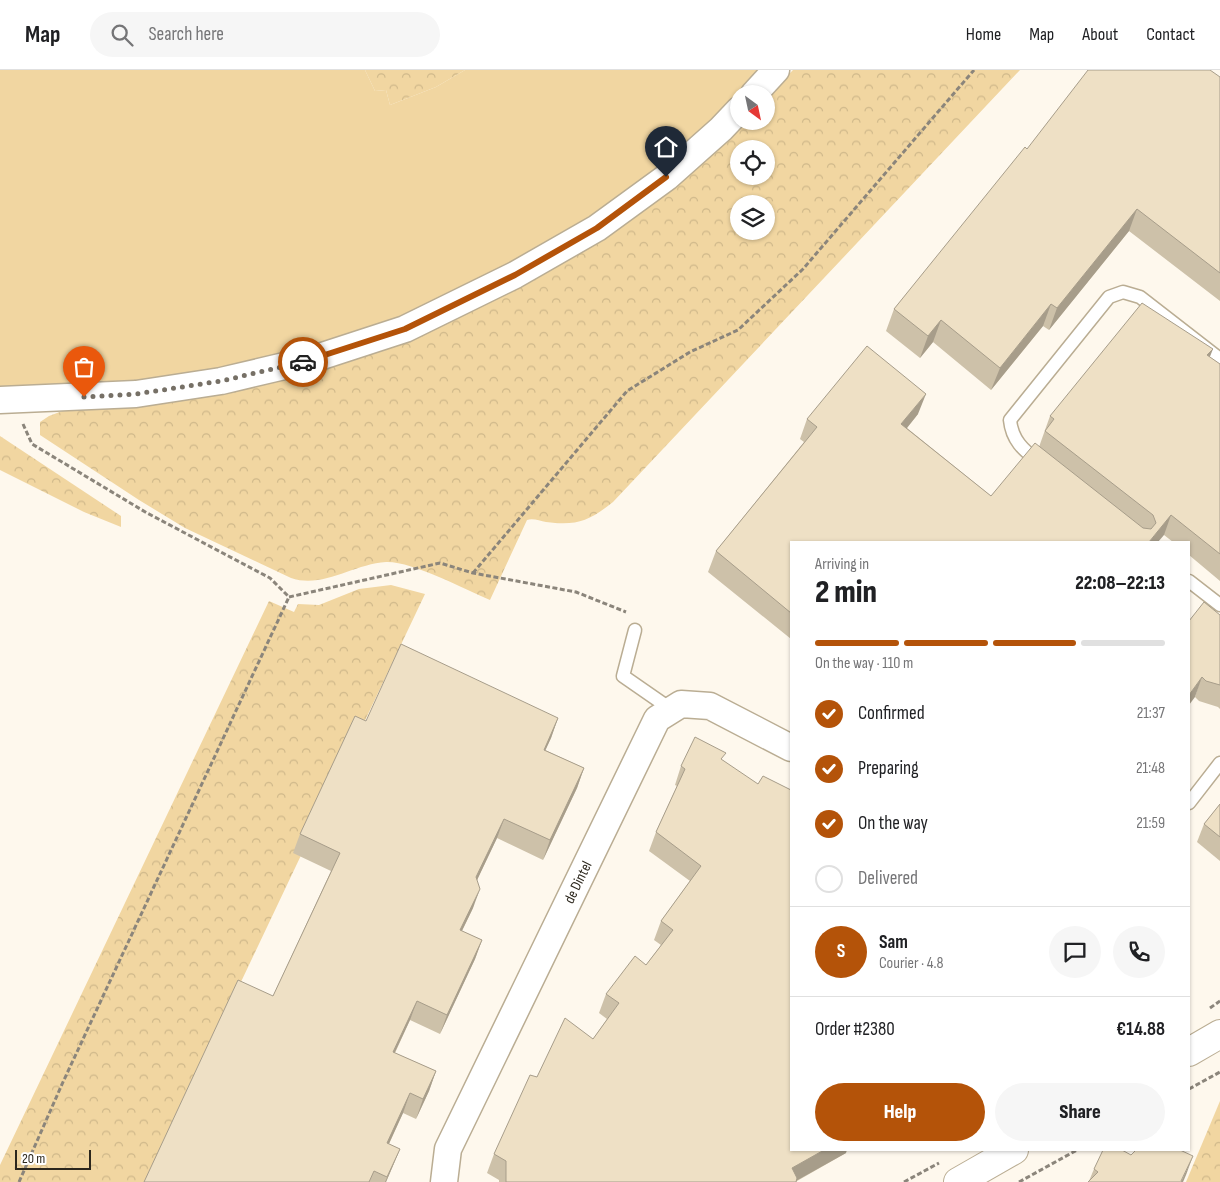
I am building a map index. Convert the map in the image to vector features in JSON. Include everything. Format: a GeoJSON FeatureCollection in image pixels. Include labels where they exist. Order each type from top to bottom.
{"type":"FeatureCollection","features":[{"type":"Feature","properties":{"kind":"street"},"geometry":{"type":"LineString","coordinates":[[762,85],[776,70]]}},
{"type":"Feature","properties":{"kind":"street"},"geometry":{"type":"LineString","coordinates":[[7,401],[136,394],[221,381],[310,360],[405,329],[515,275],[597,228],[666,177],[730,120]]}},
{"type":"Feature","properties":{"kind":"street","name":"de Dintel"},"geometry":{"type":"LineString","coordinates":[[444,1182],[448,1149],[657,719],[681,704],[710,706],[790,747]]}},
{"type":"Feature","properties":{"kind":"street"},"geometry":{"type":"LineString","coordinates":[[1191,1045],[1220,1034]]}},
{"type":"Feature","properties":{"kind":"street"},"geometry":{"type":"LineString","coordinates":[[951,1171],[1011,1151]]}},
{"type":"Feature","properties":{"kind":"lane"},"geometry":{"type":"LineString","coordinates":[[1052,472],[1022,449],[1012,433],[1010,420],[1109,297],[1123,292],[1140,297],[1220,359]]}},
{"type":"Feature","properties":{"kind":"lane"},"geometry":{"type":"LineString","coordinates":[[1190,582],[1220,605]]}},
{"type":"Feature","properties":{"kind":"lane"},"geometry":{"type":"LineString","coordinates":[[635,630],[623,676],[672,710]]}},
{"type":"Feature","properties":{"kind":"lane"},"geometry":{"type":"LineString","coordinates":[[1190,801],[1220,763]]}},
{"type":"Feature","properties":{"kind":"path"},"geometry":{"type":"LineString","coordinates":[[473,573],[627,391],[690,352],[738,330],[803,269],[974,70]]}},
{"type":"Feature","properties":{"kind":"path"},"geometry":{"type":"LineString","coordinates":[[7,401],[32,444],[147,513],[270,578],[289,597]]}},
{"type":"Feature","properties":{"kind":"path"},"geometry":{"type":"LineString","coordinates":[[289,597],[440,563],[473,573],[576,592],[634,615],[635,630]]}},
{"type":"Feature","properties":{"kind":"path"},"geometry":{"type":"LineString","coordinates":[[19,1182],[63,1082],[289,597]]}},
{"type":"Feature","properties":{"kind":"path"},"geometry":{"type":"LineString","coordinates":[[1190,1088],[1220,1072]]}},
{"type":"Feature","properties":{"kind":"path"},"geometry":{"type":"LineString","coordinates":[[1019,1182],[1075,1151]]}},
{"type":"Feature","properties":{"kind":"path"},"geometry":{"type":"LineString","coordinates":[[904,1182],[951,1171]]}},
{"type":"Feature","properties":{"kind":"green space"},"geometry":{"type":"Polygon","coordinates":[[[0,70],[365,70],[375,91],[386,90],[390,105],[436,87],[465,70],[765,70],[751,85],[730,85],[730,106],[713,123],[593,220],[402,320],[307,349],[217,372],[135,384],[0,389],[0,70]]]}},
{"type":"Feature","properties":{"kind":"green space"},"geometry":{"type":"Polygon","coordinates":[[[365,70],[465,70],[436,87],[390,105],[386,90],[375,91],[365,70]]]}},
{"type":"Feature","properties":{"kind":"green space"},"geometry":{"type":"Polygon","coordinates":[[[793,70],[1020,70],[613,502],[597,514],[582,521],[557,523],[534,519],[527,520],[490,600],[423,571],[397,563],[374,564],[315,580],[303,581],[291,578],[185,528],[40,435],[40,422],[49,416],[65,410],[410,338],[730,130],[775,130],[775,89],[793,70]]]}},
{"type":"Feature","properties":{"kind":"green space"},"geometry":{"type":"Polygon","coordinates":[[[0,436],[121,516],[121,527],[84,512],[0,470],[0,436]]]}},
{"type":"Feature","properties":{"kind":"green space"},"geometry":{"type":"Polygon","coordinates":[[[391,585],[425,594],[146,1182],[0,1182],[0,1165],[269,601],[294,612],[298,604],[319,605],[359,589],[391,585]]]}},
{"type":"Feature","properties":{"kind":"green space"},"geometry":{"type":"Polygon","coordinates":[[[1220,1101],[1220,1182],[1186,1182],[1220,1101]]]}},
{"type":"Feature","properties":{"kind":"building"},"geometry":{"type":"Polygon","coordinates":[[[1088,70],[1210,70],[1220,77],[1220,273],[1137,209],[1057,308],[1051,304],[1000,368],[941,320],[928,336],[894,309],[1025,147],[1027,149],[1088,70]]]}},
{"type":"Feature","properties":{"kind":"building"},"geometry":{"type":"Polygon","coordinates":[[[1142,303],[1213,349],[1207,355],[1220,364],[1220,554],[1171,515],[1150,541],[790,541],[790,612],[716,551],[817,427],[807,419],[867,346],[926,394],[901,424],[991,496],[1035,443],[1143,528],[1151,529],[1156,523],[1153,515],[1045,431],[1054,419],[1050,416],[1142,303]]]}},
{"type":"Feature","properties":{"kind":"building"},"geometry":{"type":"Polygon","coordinates":[[[1204,602],[1220,615],[1220,685],[1206,681],[1202,677],[1190,694],[1190,620],[1204,602]]]}},
{"type":"Feature","properties":{"kind":"building"},"geometry":{"type":"Polygon","coordinates":[[[401,644],[558,718],[544,750],[584,768],[550,840],[504,819],[476,877],[480,889],[460,930],[482,940],[447,1015],[417,1001],[393,1052],[436,1071],[423,1099],[410,1093],[387,1143],[400,1149],[387,1177],[374,1171],[369,1182],[144,1182],[238,980],[273,996],[340,853],[300,834],[355,716],[366,721],[401,644]]]}},
{"type":"Feature","properties":{"kind":"building"},"geometry":{"type":"Polygon","coordinates":[[[695,737],[726,753],[721,759],[758,784],[763,776],[790,790],[790,1151],[822,1151],[792,1168],[797,1178],[796,1182],[506,1182],[506,1161],[494,1154],[530,1075],[537,1077],[565,1018],[593,1039],[619,1003],[606,994],[635,956],[646,965],[673,930],[661,921],[701,866],[656,832],[685,769],[681,766],[695,737]]]}},
{"type":"Feature","properties":{"kind":"building"},"geometry":{"type":"Polygon","coordinates":[[[1220,804],[1220,837],[1204,824],[1220,804]]]}},
{"type":"Feature","properties":{"kind":"building"},"geometry":{"type":"Polygon","coordinates":[[[1103,1151],[1124,1151],[1131,1155],[1135,1151],[1182,1151],[1193,1156],[1181,1181],[1183,1182],[1088,1182],[1098,1172],[1094,1169],[1103,1151]]]}},
{"type":"Feature","properties":{"kind":"way so far"},"geometry":{"type":"LineString","coordinates":[[84,397],[136,394],[221,381],[303,362]]}},
{"type":"Feature","properties":{"kind":"route"},"geometry":{"type":"LineString","coordinates":[[303,362],[405,329],[515,275],[597,228],[666,177]]}}]}
